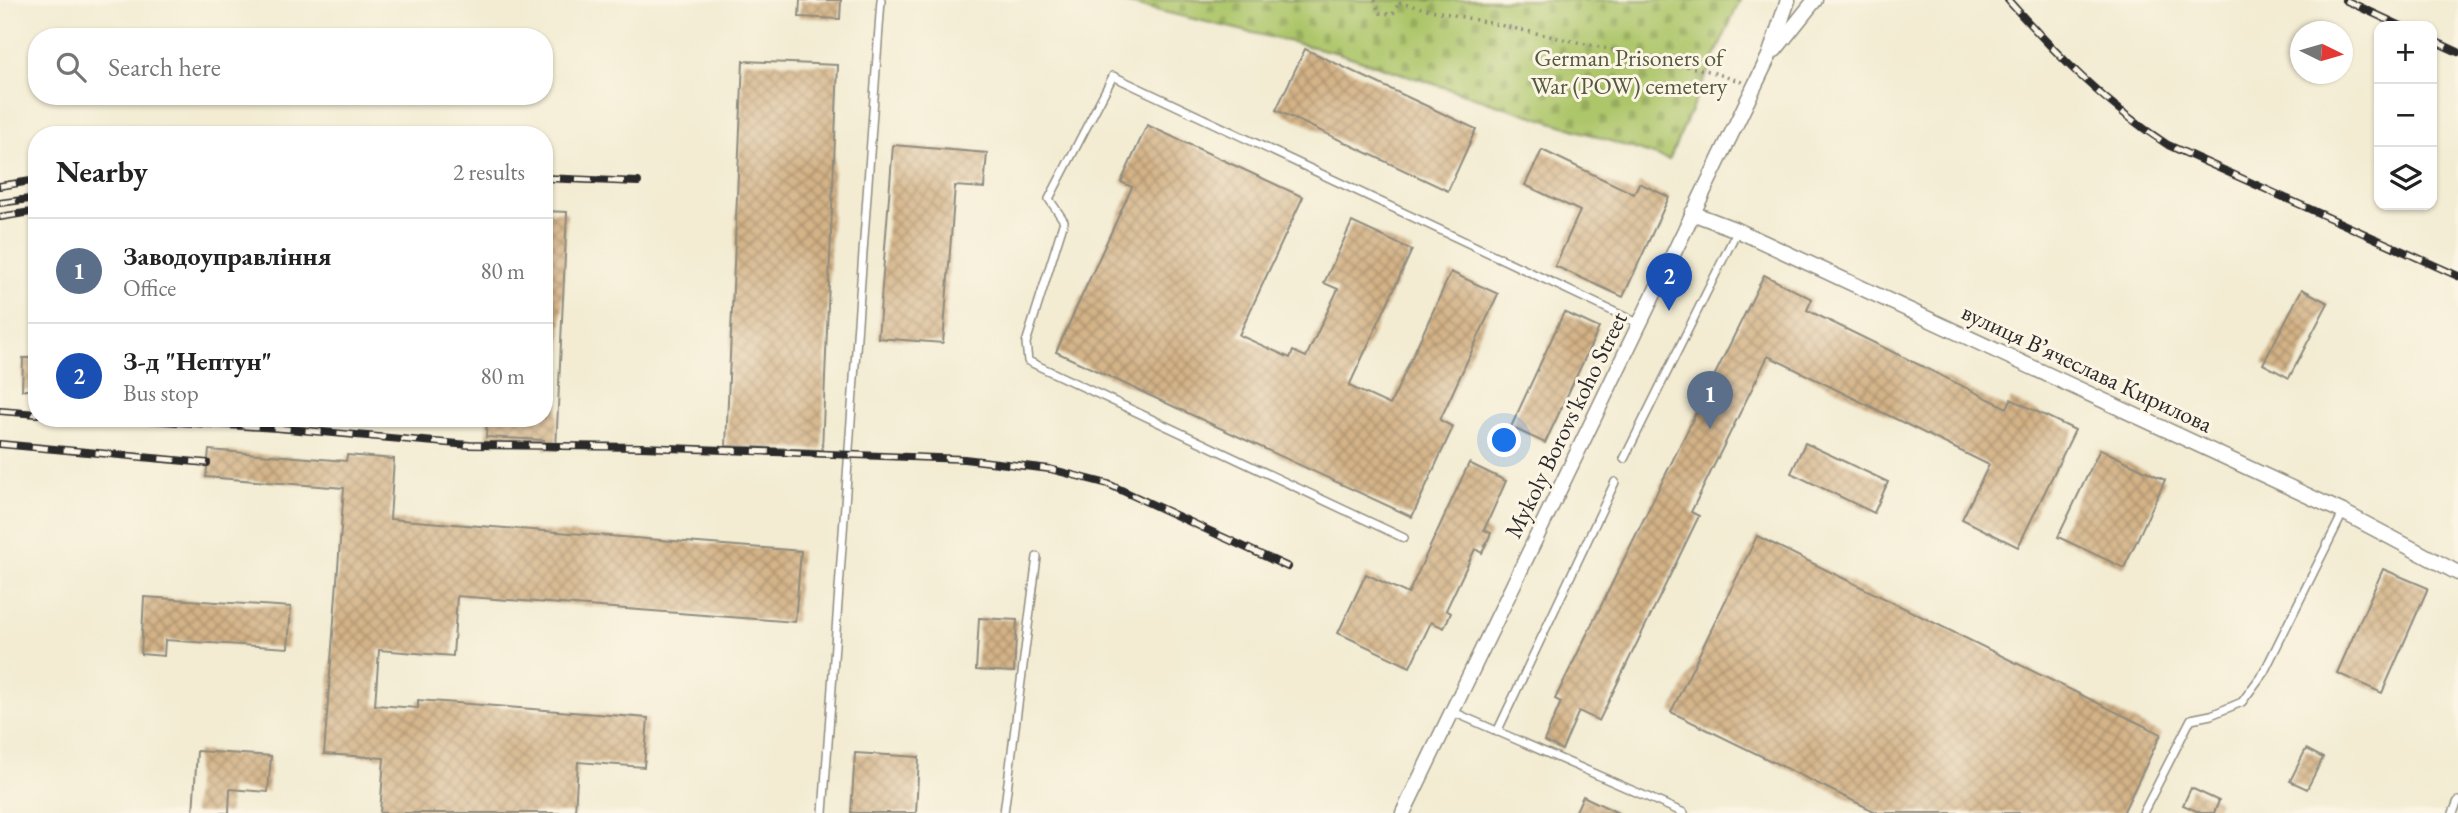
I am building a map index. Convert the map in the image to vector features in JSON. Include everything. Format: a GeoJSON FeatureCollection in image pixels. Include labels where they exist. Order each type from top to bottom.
{"type":"FeatureCollection","features":[{"type":"Feature","properties":{"kind":"street","name":"Mykoly Borovs'koho Street"},"geometry":{"type":"LineString","coordinates":[[1403,813],[1769,56],[1788,0]]}},
{"type":"Feature","properties":{"kind":"street","name":"Mykoly Borovs'koho Street"},"geometry":{"type":"LineString","coordinates":[[1769,56],[1815,0]]}},
{"type":"Feature","properties":{"kind":"street","name":"вулиця Вʼячеслава Кирилова"},"geometry":{"type":"LineString","coordinates":[[1692,213],[1737,230],[2343,512],[2458,573]]}},
{"type":"Feature","properties":{"kind":"lane"},"geometry":{"type":"LineString","coordinates":[[823,813],[881,0]]}},
{"type":"Feature","properties":{"kind":"lane"},"geometry":{"type":"LineString","coordinates":[[1404,538],[1028,361],[1026,343],[1064,221],[1049,199],[1113,76],[1641,324]]}},
{"type":"Feature","properties":{"kind":"lane"},"geometry":{"type":"LineString","coordinates":[[1625,459],[1737,230]]}},
{"type":"Feature","properties":{"kind":"lane"},"geometry":{"type":"LineString","coordinates":[[1497,732],[1615,482]]}},
{"type":"Feature","properties":{"kind":"lane"},"geometry":{"type":"LineString","coordinates":[[2143,813],[2191,719],[2242,702],[2264,672],[2343,512]]}},
{"type":"Feature","properties":{"kind":"lane"},"geometry":{"type":"LineString","coordinates":[[1004,813],[1037,557]]}},
{"type":"Feature","properties":{"kind":"lane"},"geometry":{"type":"LineString","coordinates":[[1451,711],[1684,813]]}},
{"type":"Feature","properties":{"kind":"lane"},"geometry":{"type":"LineString","coordinates":[[2453,813],[2458,801]]}},
{"type":"Feature","properties":{"kind":"path"},"geometry":{"type":"LineString","coordinates":[[1375,0],[1379,13],[1386,15],[1393,13],[1399,1],[1709,71],[1754,85]]}},
{"type":"Feature","properties":{"kind":"green space","name":"German Prisoners of War (POW) cemetery"},"geometry":{"type":"Polygon","coordinates":[[[1113,0],[1740,0],[1669,160],[1338,53],[1113,0]]]}},
{"type":"Feature","properties":{"kind":"building"},"geometry":{"type":"Polygon","coordinates":[[[800,0],[841,0],[840,19],[799,17],[800,0]]]}},
{"type":"Feature","properties":{"kind":"building"},"geometry":{"type":"Polygon","coordinates":[[[1305,49],[1476,129],[1448,191],[1276,110],[1305,49]]]}},
{"type":"Feature","properties":{"kind":"building"},"geometry":{"type":"Polygon","coordinates":[[[743,61],[838,65],[822,450],[726,446],[743,61]]]}},
{"type":"Feature","properties":{"kind":"building"},"geometry":{"type":"Polygon","coordinates":[[[1147,125],[1303,197],[1239,335],[1290,358],[1293,351],[1306,357],[1338,289],[1324,283],[1352,222],[1412,250],[1349,386],[1390,405],[1451,272],[1498,294],[1440,420],[1453,427],[1412,517],[1056,352],[1132,187],[1121,182],[1147,125]]]}},
{"type":"Feature","properties":{"kind":"building"},"geometry":{"type":"Polygon","coordinates":[[[893,145],[987,153],[984,188],[955,186],[943,343],[878,338],[893,145]]]}},
{"type":"Feature","properties":{"kind":"building"},"geometry":{"type":"Polygon","coordinates":[[[1542,150],[1634,194],[1639,183],[1669,197],[1623,297],[1555,266],[1580,211],[1525,185],[1542,150]]]}},
{"type":"Feature","properties":{"kind":"building"},"geometry":{"type":"Polygon","coordinates":[[[553,211],[567,212],[556,450],[544,449],[544,440],[486,437],[487,427],[553,427],[553,211]]]}},
{"type":"Feature","properties":{"kind":"building"},"geometry":{"type":"Polygon","coordinates":[[[1764,275],[1812,299],[1807,310],[2007,408],[2011,399],[2075,430],[2018,547],[1962,519],[1989,465],[1768,356],[1691,512],[1699,516],[1599,721],[1579,711],[1562,750],[1544,741],[1561,702],[1555,699],[1764,275]]]}},
{"type":"Feature","properties":{"kind":"building"},"geometry":{"type":"Polygon","coordinates":[[[2302,289],[2328,303],[2289,378],[2263,364],[2302,289]]]}},
{"type":"Feature","properties":{"kind":"building"},"geometry":{"type":"Polygon","coordinates":[[[1564,312],[1599,328],[1545,443],[1511,427],[1564,312]]]}},
{"type":"Feature","properties":{"kind":"building"},"geometry":{"type":"Polygon","coordinates":[[[23,358],[28,358],[28,390],[22,390],[23,358]]]}},
{"type":"Feature","properties":{"kind":"building"},"geometry":{"type":"Polygon","coordinates":[[[1805,443],[1888,482],[1874,513],[1791,473],[1805,443]]]}},
{"type":"Feature","properties":{"kind":"building"},"geometry":{"type":"Polygon","coordinates":[[[2100,449],[2165,480],[2124,568],[2058,537],[2100,449]]]}},
{"type":"Feature","properties":{"kind":"building"},"geometry":{"type":"Polygon","coordinates":[[[209,450],[346,461],[347,455],[394,459],[390,519],[801,551],[795,622],[457,596],[453,656],[379,650],[375,705],[418,708],[418,700],[648,718],[644,767],[578,762],[575,813],[380,813],[384,758],[324,754],[344,488],[206,477],[209,450]]]}},
{"type":"Feature","properties":{"kind":"building"},"geometry":{"type":"Polygon","coordinates":[[[1469,463],[1506,481],[1484,530],[1491,533],[1482,553],[1475,549],[1446,610],[1451,613],[1444,628],[1431,622],[1410,667],[1338,633],[1366,574],[1408,594],[1469,463]]]}},
{"type":"Feature","properties":{"kind":"building"},"geometry":{"type":"Polygon","coordinates":[[[1757,536],[2161,734],[2123,813],[1878,813],[1671,712],[1757,536]]]}},
{"type":"Feature","properties":{"kind":"building"},"geometry":{"type":"Polygon","coordinates":[[[2383,569],[2428,588],[2382,693],[2337,673],[2383,569]]]}},
{"type":"Feature","properties":{"kind":"building"},"geometry":{"type":"Polygon","coordinates":[[[144,597],[291,607],[288,648],[165,640],[164,656],[141,654],[144,597]]]}},
{"type":"Feature","properties":{"kind":"building"},"geometry":{"type":"Polygon","coordinates":[[[979,618],[1017,620],[1014,672],[976,670],[979,618]]]}},
{"type":"Feature","properties":{"kind":"building"},"geometry":{"type":"Polygon","coordinates":[[[2306,749],[2323,758],[2307,789],[2290,781],[2306,749]]]}},
{"type":"Feature","properties":{"kind":"building"},"geometry":{"type":"Polygon","coordinates":[[[197,751],[271,756],[268,792],[230,789],[229,813],[193,813],[197,751]]]}},
{"type":"Feature","properties":{"kind":"building"},"geometry":{"type":"Polygon","coordinates":[[[855,753],[919,757],[916,813],[851,813],[855,753]]]}},
{"type":"Feature","properties":{"kind":"building"},"geometry":{"type":"Polygon","coordinates":[[[2191,788],[2219,801],[2214,813],[2201,813],[2183,805],[2191,788]]]}},
{"type":"Feature","properties":{"kind":"building"},"geometry":{"type":"Polygon","coordinates":[[[1583,796],[1618,813],[1575,813],[1583,796]]]}},
{"type":"Feature","properties":{"kind":"railway"},"geometry":{"type":"LineString","coordinates":[[2008,0],[2083,78],[2145,130],[2168,145],[2458,276]]}},
{"type":"Feature","properties":{"kind":"railway"},"geometry":{"type":"LineString","coordinates":[[2345,0],[2390,21]]}},
{"type":"Feature","properties":{"kind":"railway"},"geometry":{"type":"LineString","coordinates":[[2437,42],[2458,52]]}},
{"type":"Feature","properties":{"kind":"railway"},"geometry":{"type":"LineString","coordinates":[[553,178],[638,182]]}},
{"type":"Feature","properties":{"kind":"railway"},"geometry":{"type":"LineString","coordinates":[[0,186],[28,181]]}},
{"type":"Feature","properties":{"kind":"railway"},"geometry":{"type":"LineString","coordinates":[[0,203],[28,199]]}},
{"type":"Feature","properties":{"kind":"railway"},"geometry":{"type":"LineString","coordinates":[[0,217],[28,212]]}},
{"type":"Feature","properties":{"kind":"railway"},"geometry":{"type":"LineString","coordinates":[[0,411],[28,413]]}},
{"type":"Feature","properties":{"kind":"railway"},"geometry":{"type":"LineString","coordinates":[[261,427],[469,445],[641,447],[964,459],[1050,469],[1108,484],[1288,567]]}},
{"type":"Feature","properties":{"kind":"railway"},"geometry":{"type":"LineString","coordinates":[[0,444],[207,463]]}},
{"type":"Feature","properties":{"kind":"place","name":"З-д \"Нептун\""},"geometry":{"type":"Point","coordinates":[1669,311]}},
{"type":"Feature","properties":{"kind":"place","name":"Заводоуправління"},"geometry":{"type":"Point","coordinates":[1710,429]}}]}
